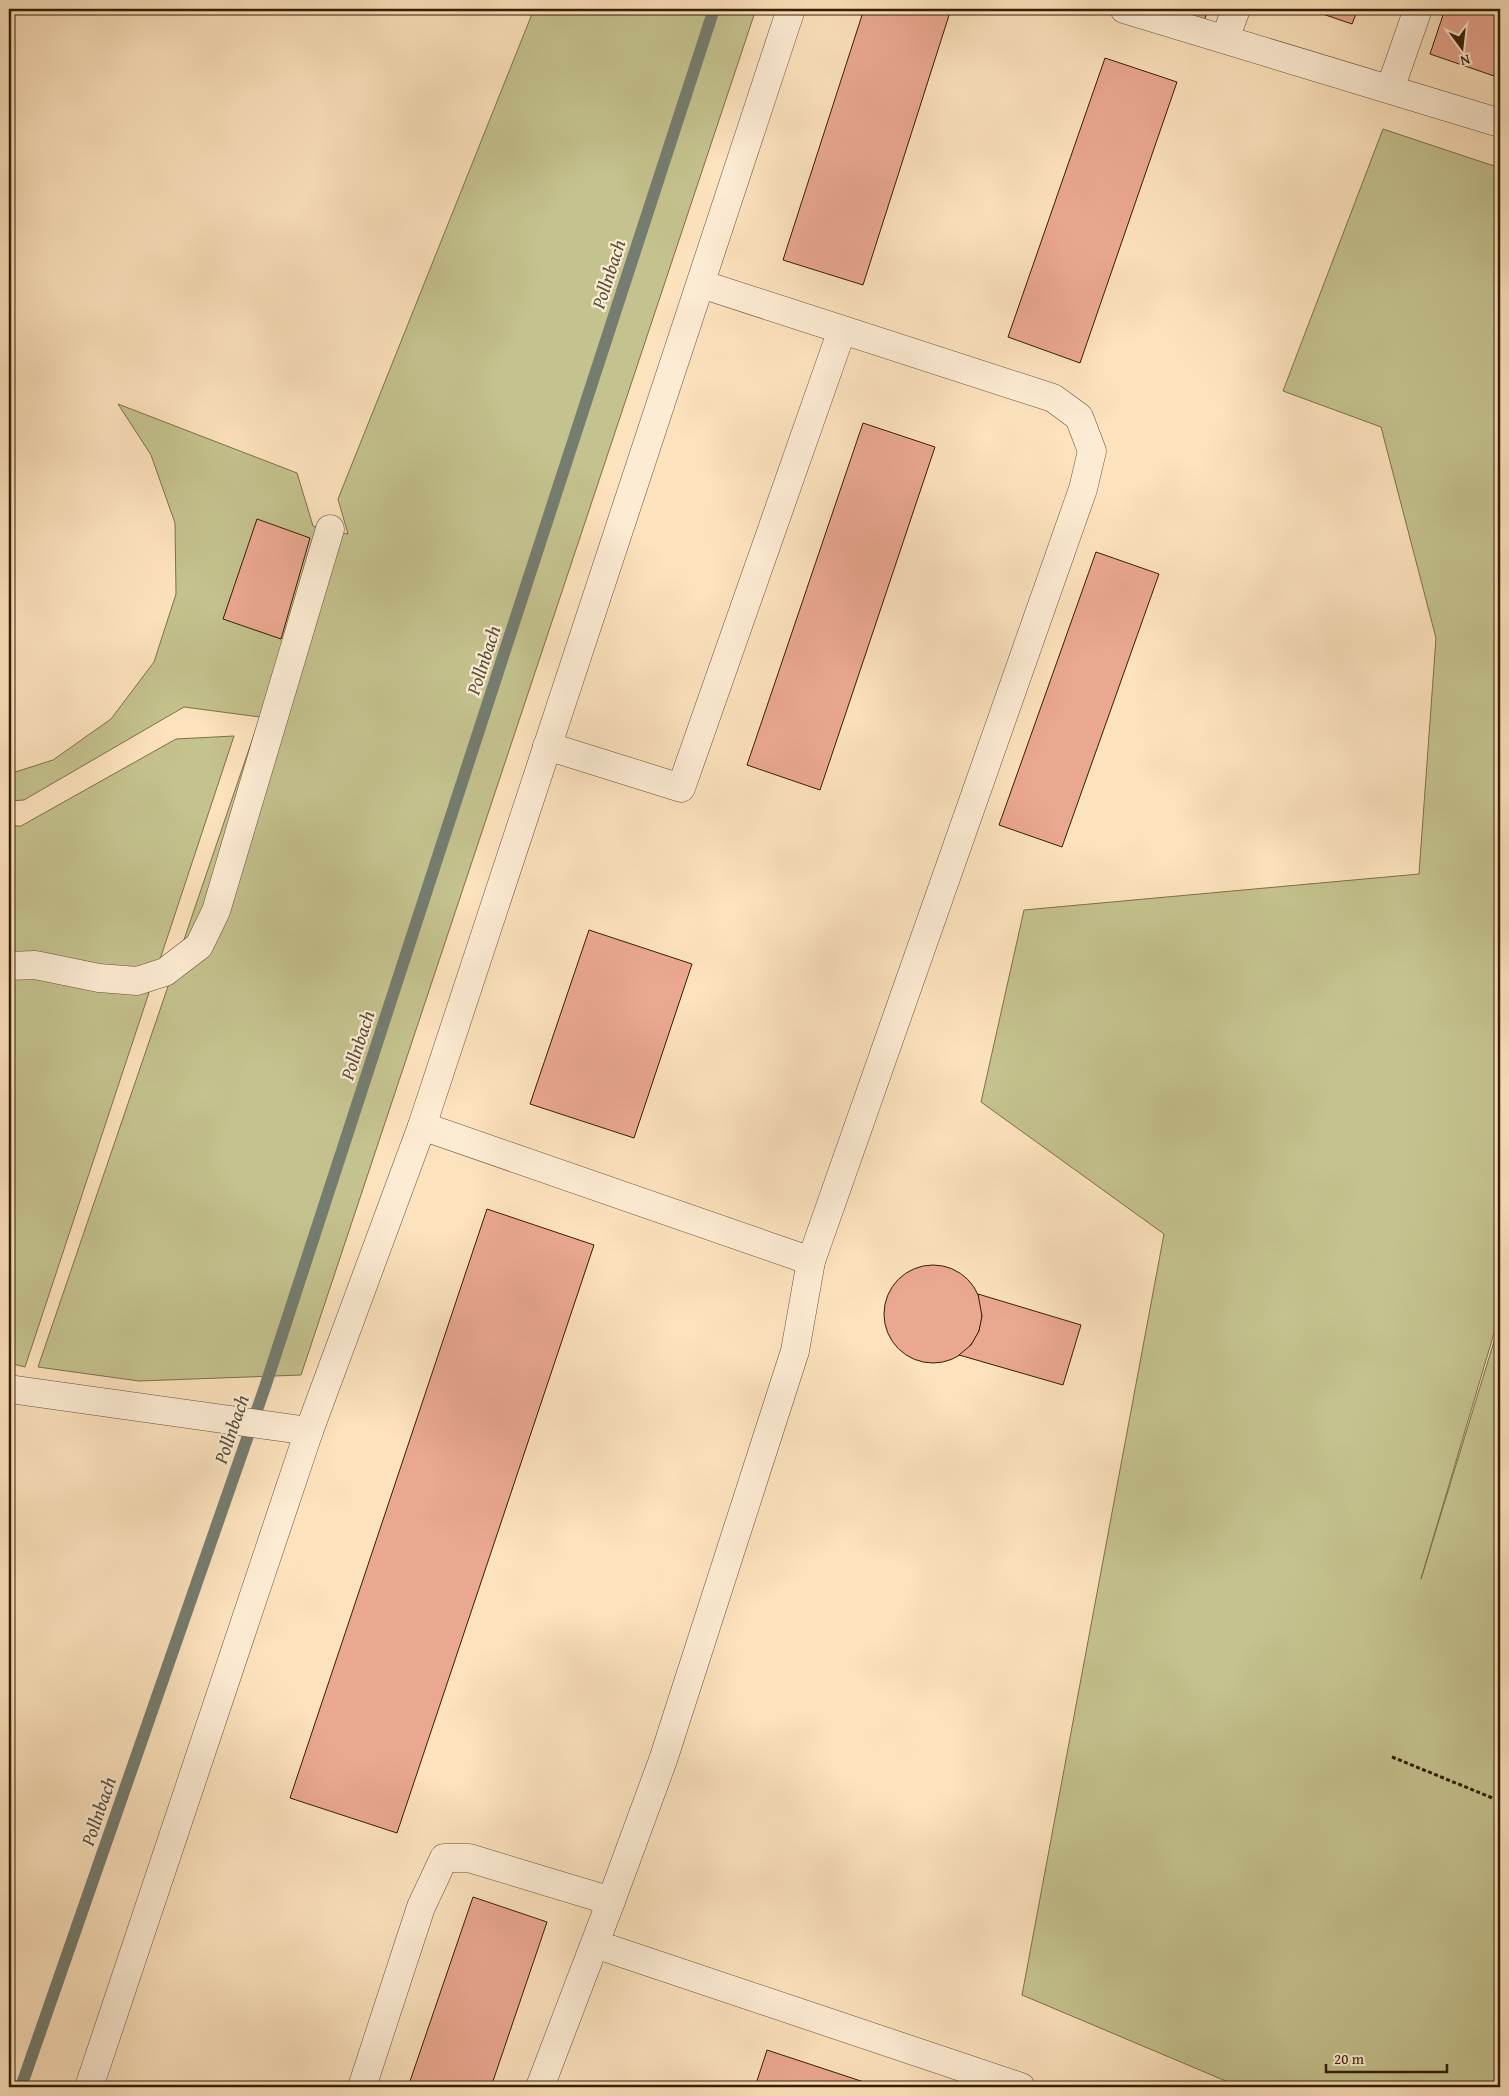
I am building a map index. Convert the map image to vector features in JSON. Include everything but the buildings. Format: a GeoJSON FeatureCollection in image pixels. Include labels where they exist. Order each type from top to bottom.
{"type":"FeatureCollection","features":[{"type":"Feature","properties":{"kind":"street"},"geometry":{"type":"LineString","coordinates":[[89,2087],[309,1431],[422,1126],[792,9]]}},
{"type":"Feature","properties":{"kind":"street"},"geometry":{"type":"LineString","coordinates":[[1124,9],[1500,123]]}},
{"type":"Feature","properties":{"kind":"street"},"geometry":{"type":"LineString","coordinates":[[1225,40],[1236,9]]}},
{"type":"Feature","properties":{"kind":"street"},"geometry":{"type":"LineString","coordinates":[[1390,89],[1418,9]]}},
{"type":"Feature","properties":{"kind":"street"},"geometry":{"type":"LineString","coordinates":[[540,2087],[663,1760],[795,1351],[811,1261],[1083,490],[1092,451],[1079,417],[1053,398],[701,284]]}},
{"type":"Feature","properties":{"kind":"street"},"geometry":{"type":"LineString","coordinates":[[547,746],[681,788],[842,330]]}},
{"type":"Feature","properties":{"kind":"street"},"geometry":{"type":"LineString","coordinates":[[9,966],[35,965],[99,978],[137,981],[165,972],[199,946],[216,911],[330,529]]}},
{"type":"Feature","properties":{"kind":"street"},"geometry":{"type":"LineString","coordinates":[[422,1126],[811,1261]]}},
{"type":"Feature","properties":{"kind":"street"},"geometry":{"type":"LineString","coordinates":[[9,1389],[309,1431]]}},
{"type":"Feature","properties":{"kind":"street"},"geometry":{"type":"LineString","coordinates":[[362,2087],[421,1906],[444,1858],[469,1858],[610,1901]]}},
{"type":"Feature","properties":{"kind":"street"},"geometry":{"type":"LineString","coordinates":[[594,1944],[1021,2087]]}},
{"type":"Feature","properties":{"kind":"path"},"geometry":{"type":"LineString","coordinates":[[1392,1757],[1500,1801]]}},
{"type":"Feature","properties":{"kind":"shaded area"},"geometry":{"type":"Polygon","coordinates":[[[534,9],[756,9],[301,1375],[139,1381],[38,1367],[260,717],[184,707],[24,800],[9,801],[9,774],[53,760],[111,719],[154,662],[176,594],[175,523],[151,455],[118,404],[297,473],[313,526],[348,534],[338,499],[534,9]]]}},
{"type":"Feature","properties":{"kind":"shaded area"},"geometry":{"type":"Polygon","coordinates":[[[1383,129],[1500,168],[1500,1313],[1421,1579],[1500,1322],[1500,2087],[1240,2087],[1022,1995],[1164,1234],[981,1102],[1024,910],[1419,874],[1436,638],[1381,427],[1283,391],[1383,129]]]}},
{"type":"Feature","properties":{"kind":"shaded area"},"geometry":{"type":"Polygon","coordinates":[[[234,736],[25,1367],[9,1363],[9,826],[21,826],[176,739],[234,736]]]}},
{"type":"Feature","properties":{"kind":"waterway","name":"Pollnbach"},"geometry":{"type":"LineString","coordinates":[[21,2087],[266,1384],[714,9]]}}]}
